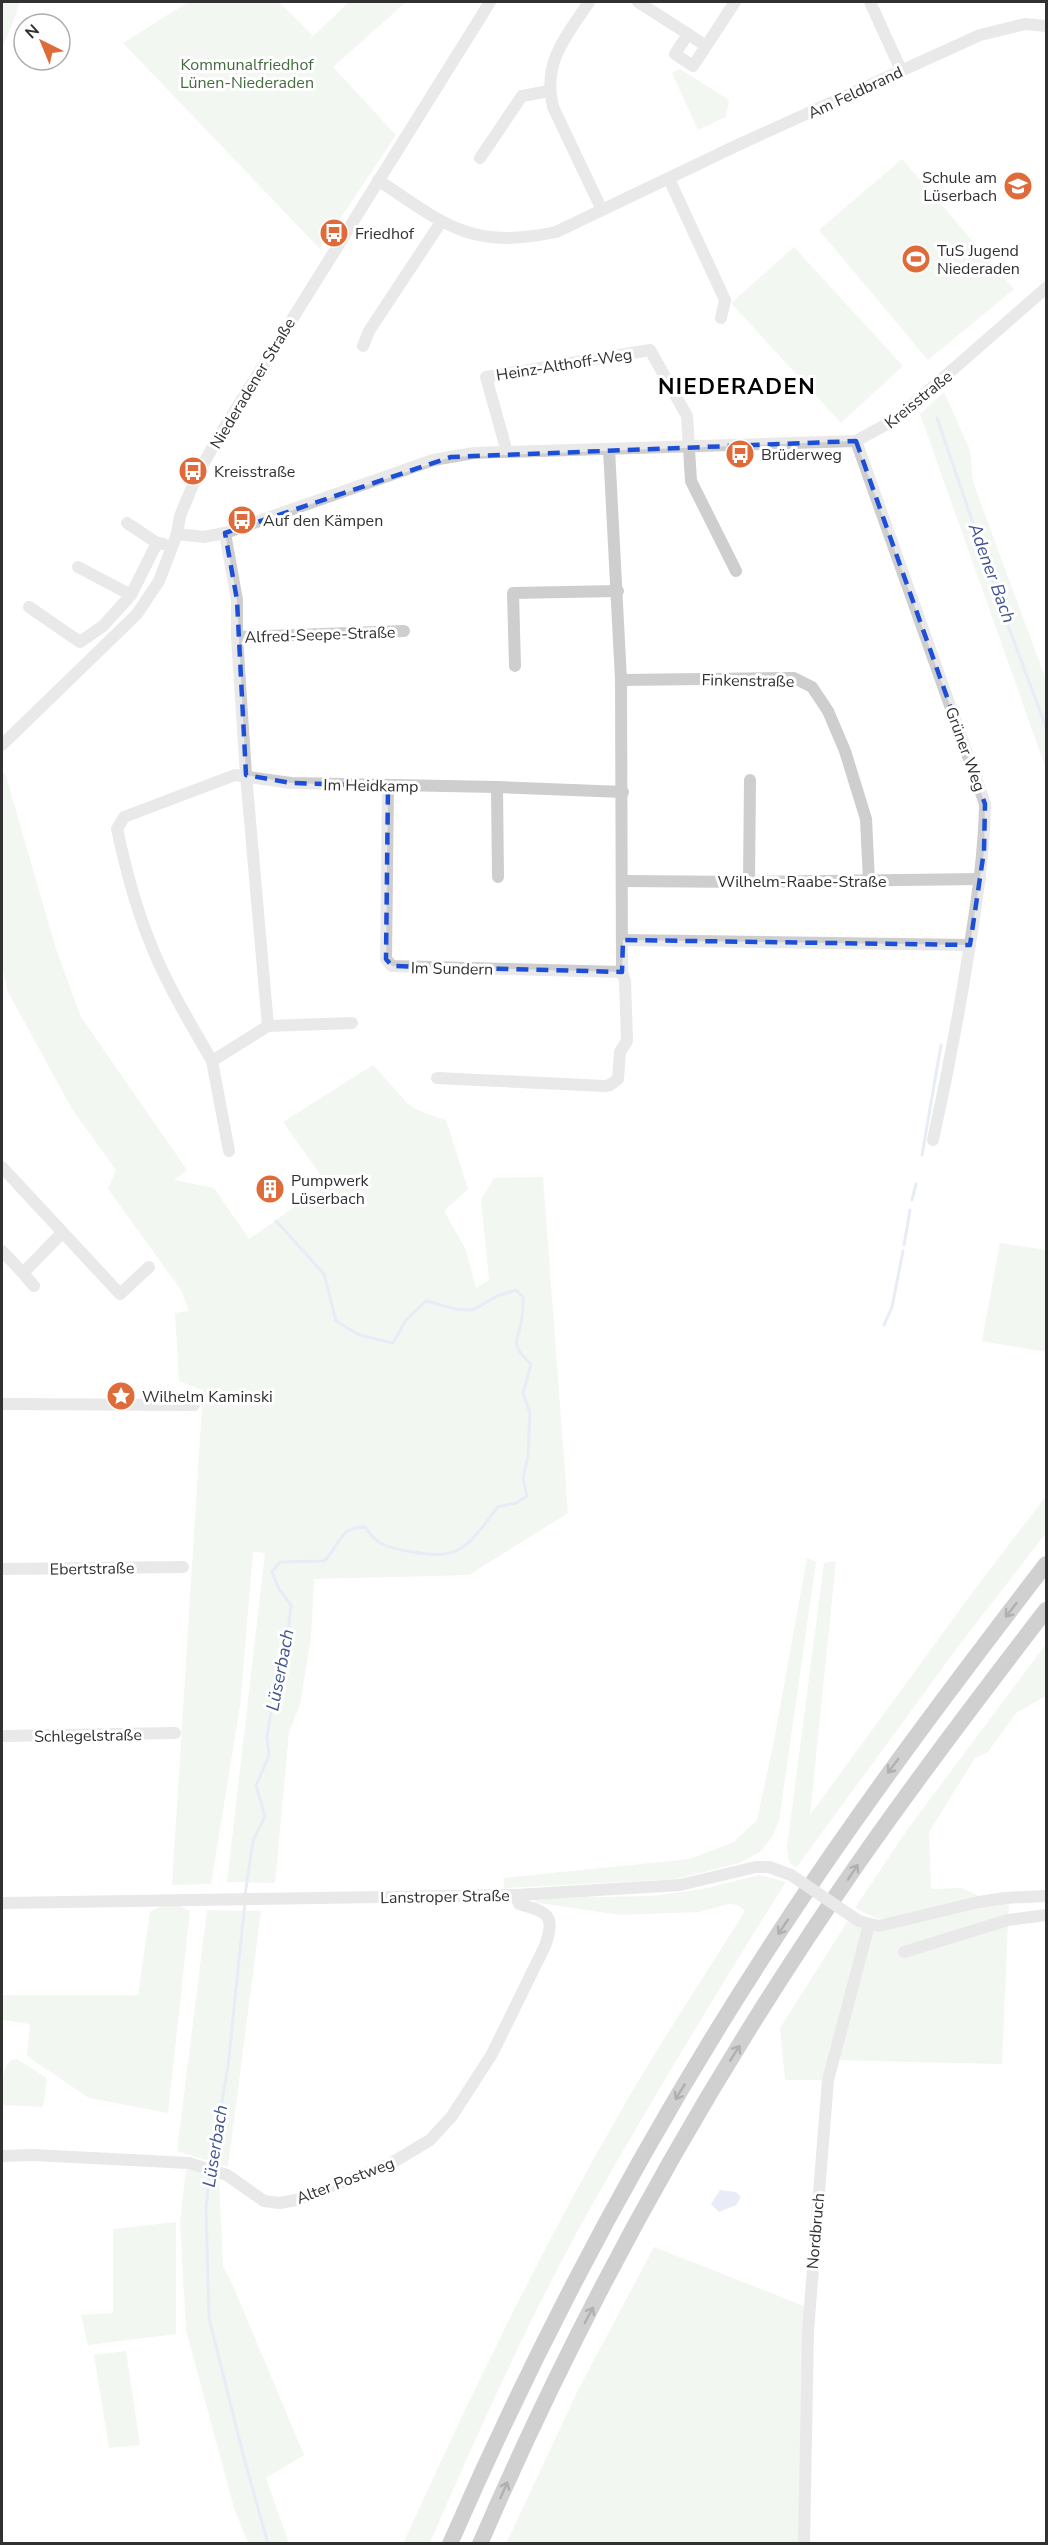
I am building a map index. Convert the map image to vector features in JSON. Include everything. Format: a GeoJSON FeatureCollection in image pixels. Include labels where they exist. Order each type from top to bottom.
{"type":"FeatureCollection","features":[{"type":"Feature","properties":{"kind":"highway"},"geometry":{"type":"LineString","coordinates":[[450,2544],[517,2397],[567,2296],[660,2125],[733,2005],[881,1783],[1047,1564]]}},
{"type":"Feature","properties":{"kind":"highway"},"geometry":{"type":"LineString","coordinates":[[480,2544],[570,2350],[629,2237],[721,2076],[858,1863],[961,1721],[1047,1610]]}},
{"type":"Feature","properties":{"kind":"street","name":"Niederadener Straße"},"geometry":{"type":"LineString","coordinates":[[2,745],[137,614],[159,581],[175,540],[180,516],[198,473],[218,438],[490,2]]}},
{"type":"Feature","properties":{"kind":"street"},"geometry":{"type":"LineString","coordinates":[[590,2],[553,60],[549,91],[553,107],[602,210]]}},
{"type":"Feature","properties":{"kind":"street"},"geometry":{"type":"LineString","coordinates":[[639,2],[706,46]]}},
{"type":"Feature","properties":{"kind":"street"},"geometry":{"type":"LineString","coordinates":[[688,34],[675,54],[693,66],[735,2]]}},
{"type":"Feature","properties":{"kind":"street"},"geometry":{"type":"LineString","coordinates":[[870,2],[901,70]]}},
{"type":"Feature","properties":{"kind":"street","name":"Am Feldbrand"},"geometry":{"type":"LineString","coordinates":[[378,180],[441,222],[471,235],[492,239],[529,238],[556,232],[980,35],[1025,24],[1047,26]]}},
{"type":"Feature","properties":{"kind":"street"},"geometry":{"type":"LineString","coordinates":[[480,158],[522,96],[549,91]]}},
{"type":"Feature","properties":{"kind":"street"},"geometry":{"type":"LineString","coordinates":[[669,179],[725,300],[721,318]]}},
{"type":"Feature","properties":{"kind":"street"},"geometry":{"type":"LineString","coordinates":[[363,346],[369,331],[441,222]]}},
{"type":"Feature","properties":{"kind":"street","name":"Kreisstraße"},"geometry":{"type":"LineString","coordinates":[[157,543],[225,533],[433,460],[474,453],[856,441],[896,419],[1047,288]]}},
{"type":"Feature","properties":{"kind":"street","name":"Heinz-Althoff-Weg"},"geometry":{"type":"LineString","coordinates":[[507,452],[486,377],[650,350],[687,416],[690,447]]}},
{"type":"Feature","properties":{"kind":"street","name":"Grüner Weg"},"geometry":{"type":"LineString","coordinates":[[856,441],[985,804],[984,851],[970,945],[953,1047],[933,1140]]}},
{"type":"Feature","properties":{"kind":"street"},"geometry":{"type":"LineString","coordinates":[[690,447],[692,480],[736,571]]}},
{"type":"Feature","properties":{"kind":"street"},"geometry":{"type":"LineString","coordinates":[[437,1078],[604,1086],[615,1083],[618,1079],[620,1052],[627,1041],[625,981],[622,972],[624,881],[621,680],[609,449]]}},
{"type":"Feature","properties":{"kind":"street"},"geometry":{"type":"LineString","coordinates":[[29,607],[81,642],[103,626],[131,595],[157,543],[127,523]]}},
{"type":"Feature","properties":{"kind":"street"},"geometry":{"type":"LineString","coordinates":[[225,533],[237,600],[237,637],[246,775],[268,1026]]}},
{"type":"Feature","properties":{"kind":"street"},"geometry":{"type":"LineString","coordinates":[[78,567],[131,595]]}},
{"type":"Feature","properties":{"kind":"street"},"geometry":{"type":"LineString","coordinates":[[516,666],[513,593],[618,591]]}},
{"type":"Feature","properties":{"kind":"street","name":"Alfred-Seepe-Straße"},"geometry":{"type":"LineString","coordinates":[[237,637],[404,631]]}},
{"type":"Feature","properties":{"kind":"street","name":"Finkenstraße"},"geometry":{"type":"LineString","coordinates":[[621,680],[794,678],[810,684],[828,711],[856,784],[866,819],[870,881]]}},
{"type":"Feature","properties":{"kind":"street"},"geometry":{"type":"LineString","coordinates":[[229,1151],[212,1061],[185,1014],[148,938],[128,878],[117,829],[124,817],[235,775],[246,775]]}},
{"type":"Feature","properties":{"kind":"street","name":"Im Heidkamp"},"geometry":{"type":"LineString","coordinates":[[246,775],[259,780],[291,783],[623,792]]}},
{"type":"Feature","properties":{"kind":"street"},"geometry":{"type":"LineString","coordinates":[[749,882],[750,780]]}},
{"type":"Feature","properties":{"kind":"street","name":"Im Sundern"},"geometry":{"type":"LineString","coordinates":[[388,786],[386,959],[392,966],[622,972]]}},
{"type":"Feature","properties":{"kind":"street"},"geometry":{"type":"LineString","coordinates":[[497,787],[498,877]]}},
{"type":"Feature","properties":{"kind":"street","name":"Wilhelm-Raabe-Straße"},"geometry":{"type":"LineString","coordinates":[[624,881],[980,879]]}},
{"type":"Feature","properties":{"kind":"street"},"geometry":{"type":"LineString","coordinates":[[623,940],[970,945]]}},
{"type":"Feature","properties":{"kind":"street"},"geometry":{"type":"LineString","coordinates":[[212,1061],[268,1026],[352,1023]]}},
{"type":"Feature","properties":{"kind":"street"},"geometry":{"type":"LineString","coordinates":[[2,1167],[120,1294],[149,1267]]}},
{"type":"Feature","properties":{"kind":"street"},"geometry":{"type":"LineString","coordinates":[[22,1273],[62,1233]]}},
{"type":"Feature","properties":{"kind":"street"},"geometry":{"type":"LineString","coordinates":[[2,1251],[34,1286]]}},
{"type":"Feature","properties":{"kind":"street"},"geometry":{"type":"LineString","coordinates":[[2,1404],[194,1405]]}},
{"type":"Feature","properties":{"kind":"street","name":"Ebertstraße"},"geometry":{"type":"LineString","coordinates":[[2,1569],[183,1567]]}},
{"type":"Feature","properties":{"kind":"street","name":"Schlegelstraße"},"geometry":{"type":"LineString","coordinates":[[2,1736],[175,1733]]}},
{"type":"Feature","properties":{"kind":"street","name":"Lanstroper Straße"},"geometry":{"type":"LineString","coordinates":[[2,1903],[516,1895],[680,1885],[756,1867],[769,1867],[791,1875],[850,1915],[869,1925]]}},
{"type":"Feature","properties":{"kind":"street","name":"Alter Postweg"},"geometry":{"type":"LineString","coordinates":[[2,2156],[34,2155],[198,2165],[227,2175],[264,2200],[279,2203],[296,2200],[390,2164],[430,2140],[452,2116],[492,2054],[518,2004],[552,1929],[550,1919],[542,1910],[519,1904],[516,1895]]}},
{"type":"Feature","properties":{"kind":"street"},"geometry":{"type":"LineString","coordinates":[[869,1925],[891,1925],[979,1902],[1047,1896]]}},
{"type":"Feature","properties":{"kind":"street"},"geometry":{"type":"LineString","coordinates":[[904,1952],[1008,1920],[1047,1915]]}},
{"type":"Feature","properties":{"kind":"street","name":"Nordbruch"},"geometry":{"type":"LineString","coordinates":[[804,2544],[808,2331],[828,2080],[869,1925]]}},
{"type":"Feature","properties":{"kind":"highlighted area"},"geometry":{"type":"Polygon","coordinates":[[[856,441],[985,804],[984,851],[970,945],[623,940],[622,972],[392,966],[386,959],[388,786],[291,783],[246,775],[237,600],[225,533],[451,457],[856,441]]]}},
{"type":"Feature","properties":{"kind":"green space"},"geometry":{"type":"Polygon","coordinates":[[[2,2],[19,2],[17,12],[12,12],[12,24],[2,49],[2,2]]]}},
{"type":"Feature","properties":{"kind":"green space","name":"Kommunalfriedhof Lünen-Niederaden"},"geometry":{"type":"Polygon","coordinates":[[[188,2],[279,2],[312,35],[308,41],[349,2],[406,2],[333,67],[396,135],[320,249],[123,43],[188,2]]]}},
{"type":"Feature","properties":{"kind":"green space"},"geometry":{"type":"Polygon","coordinates":[[[680,69],[729,100],[726,117],[698,130],[672,73],[680,69]]]}},
{"type":"Feature","properties":{"kind":"green space","name":"TuS Jugend Niederaden"},"geometry":{"type":"Polygon","coordinates":[[[902,159],[1014,289],[928,360],[819,230],[902,159]]]}},
{"type":"Feature","properties":{"kind":"green space"},"geometry":{"type":"Polygon","coordinates":[[[794,247],[903,366],[841,423],[731,303],[794,247]]]}},
{"type":"Feature","properties":{"kind":"green space"},"geometry":{"type":"Polygon","coordinates":[[[944,392],[970,450],[973,482],[1046,680],[1046,769],[920,414],[944,392]]]}},
{"type":"Feature","properties":{"kind":"green space"},"geometry":{"type":"Polygon","coordinates":[[[5,773],[56,949],[81,1017],[187,1170],[174,1180],[214,1188],[249,1239],[327,1184],[283,1122],[373,1065],[409,1105],[446,1120],[468,1189],[444,1211],[466,1250],[476,1288],[489,1280],[481,1200],[494,1178],[543,1177],[568,1513],[469,1575],[314,1579],[311,1637],[300,1705],[289,1732],[275,1883],[227,1882],[265,1553],[253,1552],[240,1706],[211,1884],[172,1885],[203,1390],[179,1381],[175,1313],[189,1311],[181,1290],[108,1189],[116,1170],[72,1109],[8,992],[2,967],[2,775],[5,773]]]}},
{"type":"Feature","properties":{"kind":"green space"},"geometry":{"type":"Polygon","coordinates":[[[1000,1243],[1046,1250],[1046,1352],[982,1341],[1000,1243]]]}},
{"type":"Feature","properties":{"kind":"green space"},"geometry":{"type":"Polygon","coordinates":[[[1046,1496],[1046,1533],[960,1644],[796,1868],[789,1862],[787,1847],[824,1563],[836,1561],[810,1815],[1046,1496]]]}},
{"type":"Feature","properties":{"kind":"green space"},"geometry":{"type":"Polygon","coordinates":[[[807,1558],[816,1562],[779,1821],[772,1837],[760,1852],[739,1863],[676,1879],[504,1888],[504,1878],[690,1859],[734,1842],[757,1820],[773,1746],[807,1558]]]}},
{"type":"Feature","properties":{"kind":"green space"},"geometry":{"type":"Polygon","coordinates":[[[1046,1644],[1046,1696],[1016,1713],[988,1752],[975,1758],[929,1832],[931,1889],[962,1888],[981,1897],[901,1917],[878,1919],[855,1908],[907,1830],[1046,1644]]]}},
{"type":"Feature","properties":{"kind":"green space"},"geometry":{"type":"Polygon","coordinates":[[[759,1875],[786,1882],[663,2083],[592,2205],[506,2372],[430,2543],[403,2544],[485,2369],[573,2197],[649,2063],[745,1911],[738,1905],[729,1904],[699,1912],[621,1915],[538,1903],[533,1900],[652,1896],[703,1889],[759,1875]]]}},
{"type":"Feature","properties":{"kind":"green space"},"geometry":{"type":"Polygon","coordinates":[[[1009,1898],[1002,2064],[833,2060],[828,2080],[785,2080],[780,2028],[851,1916],[869,1925],[1009,1898]]]}},
{"type":"Feature","properties":{"kind":"green space"},"geometry":{"type":"Polygon","coordinates":[[[171,1901],[190,1911],[168,2113],[89,2098],[27,2056],[30,2024],[3,2020],[2,2034],[2,1995],[138,1995],[150,1912],[171,1901]]]}},
{"type":"Feature","properties":{"kind":"green space"},"geometry":{"type":"Polygon","coordinates":[[[207,1910],[261,1911],[228,2167],[177,2151],[207,1910]]]}},
{"type":"Feature","properties":{"kind":"green space"},"geometry":{"type":"Polygon","coordinates":[[[17,2059],[47,2078],[43,2107],[2,2105],[3,2075],[11,2060],[17,2059]]]}},
{"type":"Feature","properties":{"kind":"green space"},"geometry":{"type":"Polygon","coordinates":[[[186,2168],[219,2179],[223,2266],[304,2455],[266,2478],[289,2543],[248,2543],[234,2508],[186,2330],[180,2222],[186,2168]]]}},
{"type":"Feature","properties":{"kind":"green space"},"geometry":{"type":"Polygon","coordinates":[[[176,2222],[176,2334],[88,2345],[81,2315],[113,2313],[113,2229],[176,2222]]]}},
{"type":"Feature","properties":{"kind":"green space"},"geometry":{"type":"Polygon","coordinates":[[[654,2247],[809,2308],[803,2543],[506,2544],[578,2390],[654,2247]]]}},
{"type":"Feature","properties":{"kind":"green space"},"geometry":{"type":"Polygon","coordinates":[[[126,2351],[140,2445],[109,2448],[94,2355],[126,2351]]]}},
{"type":"Feature","properties":{"kind":"water"},"geometry":{"type":"Polygon","coordinates":[[[720,2190],[736,2192],[741,2197],[736,2205],[719,2212],[711,2204],[720,2190]]]}},
{"type":"Feature","properties":{"kind":"waterway","name":"Adener Bach"},"geometry":{"type":"LineString","coordinates":[[937,418],[1009,628],[1046,727]]}},
{"type":"Feature","properties":{"kind":"waterway"},"geometry":{"type":"LineString","coordinates":[[922,1155],[941,1045]]}},
{"type":"Feature","properties":{"kind":"waterway"},"geometry":{"type":"LineString","coordinates":[[912,1200],[916,1184]]}},
{"type":"Feature","properties":{"kind":"waterway"},"geometry":{"type":"LineString","coordinates":[[904,1245],[910,1210]]}},
{"type":"Feature","properties":{"kind":"waterway","name":"Lüserbach"},"geometry":{"type":"LineString","coordinates":[[245,1895],[253,1841],[265,1816],[256,1786],[269,1755],[267,1737],[271,1711],[270,1697],[279,1675],[281,1655],[286,1649],[291,1605],[279,1589],[272,1572],[280,1562],[324,1561],[340,1538],[349,1530],[356,1528],[365,1527],[378,1541],[393,1548],[425,1554],[451,1552],[470,1541],[498,1507],[516,1503],[527,1496],[523,1478],[528,1456],[530,1413],[523,1393],[531,1364],[519,1351],[516,1342],[522,1317],[523,1297],[516,1290],[497,1296],[473,1310],[455,1309],[426,1301],[406,1320],[393,1343],[359,1335],[336,1321],[324,1274],[276,1221]]}},
{"type":"Feature","properties":{"kind":"waterway"},"geometry":{"type":"LineString","coordinates":[[884,1325],[892,1307],[903,1251]]}},
{"type":"Feature","properties":{"kind":"waterway","name":"Lüserbach"},"geometry":{"type":"LineString","coordinates":[[211,2166],[228,2066],[245,1902]]}},
{"type":"Feature","properties":{"kind":"waterway","name":"Lüserbach"},"geometry":{"type":"LineString","coordinates":[[210,2172],[206,2208],[209,2318],[268,2544]]}},
{"type":"Feature","properties":{"kind":"place","name":"Schule am Lüserbach"},"geometry":{"type":"Point","coordinates":[1018,186]}},
{"type":"Feature","properties":{"kind":"place","name":"Friedhof"},"geometry":{"type":"Point","coordinates":[334,233]}},
{"type":"Feature","properties":{"kind":"place","name":"TuS Jugend Niederaden"},"geometry":{"type":"Point","coordinates":[916,259]}},
{"type":"Feature","properties":{"kind":"place","name":"Brüderweg"},"geometry":{"type":"Point","coordinates":[740,454]}},
{"type":"Feature","properties":{"kind":"place","name":"Kreisstraße"},"geometry":{"type":"Point","coordinates":[193,471]}},
{"type":"Feature","properties":{"kind":"place","name":"Auf den Kämpen"},"geometry":{"type":"Point","coordinates":[242,520]}},
{"type":"Feature","properties":{"kind":"place","name":"Pumpwerk Lüserbach"},"geometry":{"type":"Point","coordinates":[270,1189]}},
{"type":"Feature","properties":{"kind":"place","name":"Wilhelm Kaminski"},"geometry":{"type":"Point","coordinates":[121,1396]}},
{"type":"Feature","properties":{"kind":"district","name":"NIEDERADEN"},"geometry":{"type":"Point","coordinates":[737,386]}}]}
